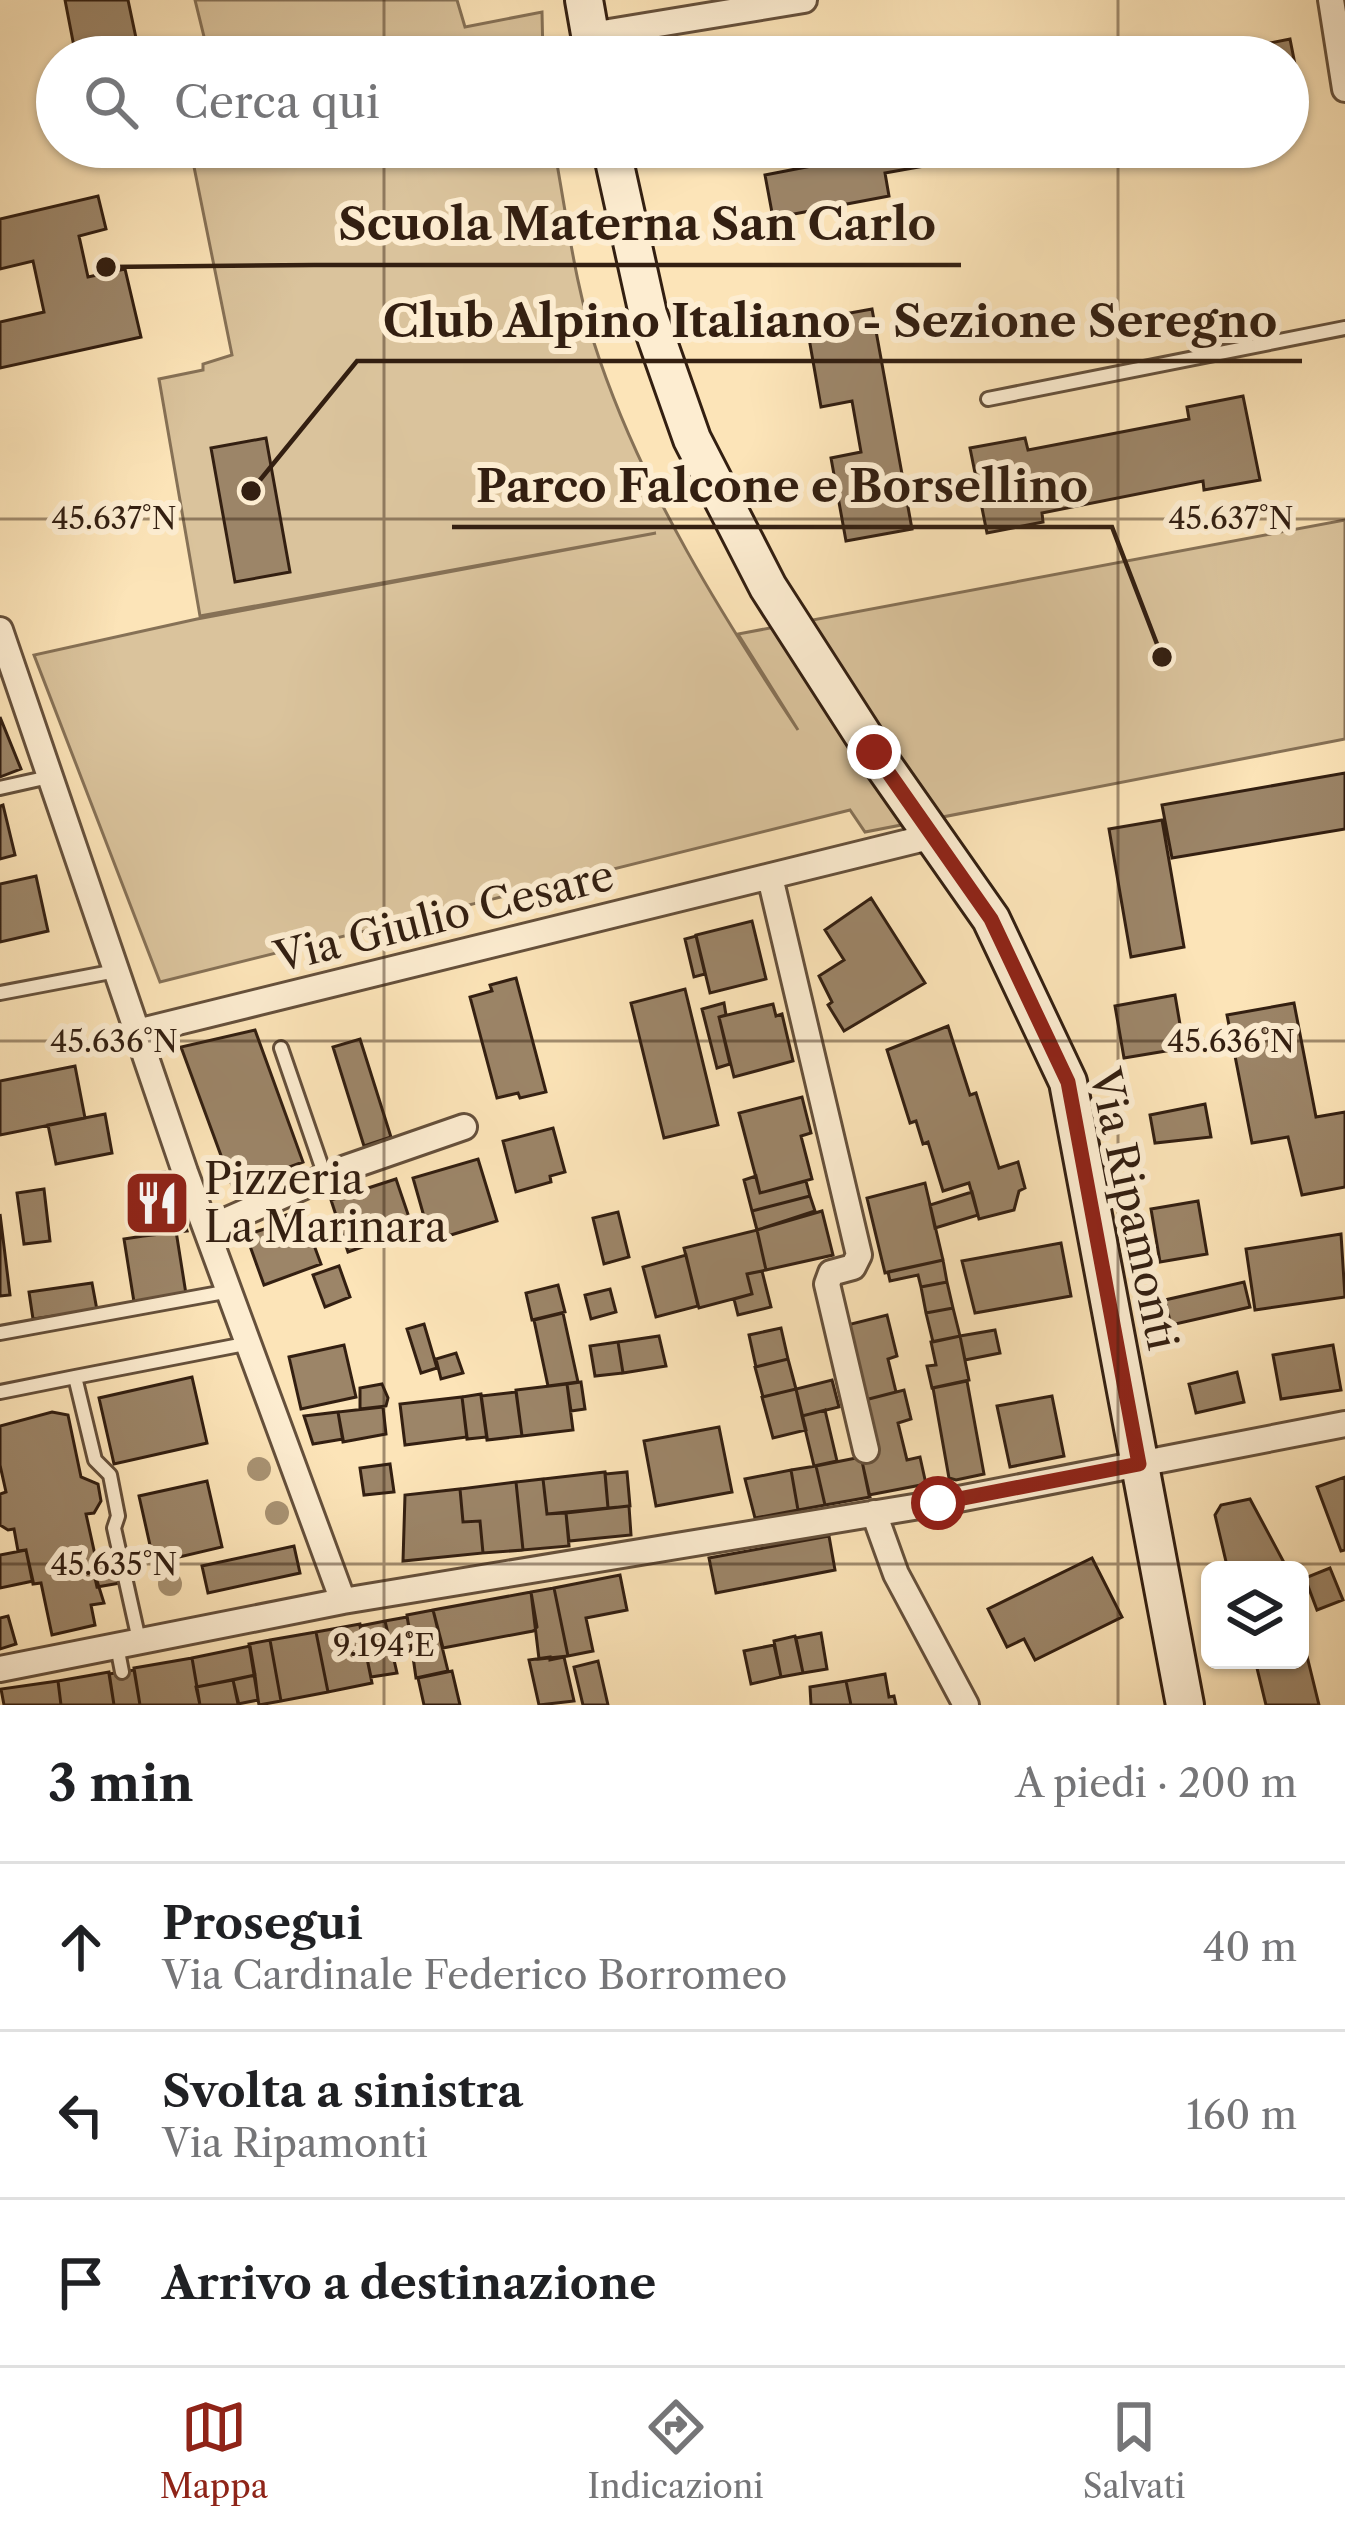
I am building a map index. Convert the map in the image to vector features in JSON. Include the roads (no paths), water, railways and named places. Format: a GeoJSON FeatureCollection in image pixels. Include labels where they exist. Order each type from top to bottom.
{"type":"FeatureCollection","features":[{"type":"Feature","properties":{"kind":"street"},"geometry":{"type":"LineString","coordinates":[[590,31],[804,0]]}},
{"type":"Feature","properties":{"kind":"street"},"geometry":{"type":"LineString","coordinates":[[1331,0],[1345,89]]}},
{"type":"Feature","properties":{"kind":"street","name":"Via Ripamonti"},"geometry":{"type":"LineString","coordinates":[[615,168],[648,314],[692,439],[768,587],[991,919],[1068,1082],[1185,1705]]}},
{"type":"Feature","properties":{"kind":"street"},"geometry":{"type":"LineString","coordinates":[[0,630],[136,1031],[344,1600]]}},
{"type":"Feature","properties":{"kind":"street","name":"Via Giulio Cesare"},"geometry":{"type":"LineString","coordinates":[[136,1031],[933,836]]}},
{"type":"Feature","properties":{"kind":"street"},"geometry":{"type":"LineString","coordinates":[[770,877],[859,1255],[853,1268],[831,1273],[826,1284],[866,1450]]}},
{"type":"Feature","properties":{"kind":"street"},"geometry":{"type":"LineString","coordinates":[[207,1229],[325,1176],[464,1127]]}},
{"type":"Feature","properties":{"kind":"street"},"geometry":{"type":"LineString","coordinates":[[0,1669],[344,1600],[874,1513],[1345,1424]]}},
{"type":"Feature","properties":{"kind":"street"},"geometry":{"type":"LineString","coordinates":[[874,1513],[896,1574],[966,1705]]}},
{"type":"Feature","properties":{"kind":"lane"},"geometry":{"type":"LineString","coordinates":[[988,399],[1345,328]]}},
{"type":"Feature","properties":{"kind":"lane"},"geometry":{"type":"LineString","coordinates":[[0,788],[50,776]]}},
{"type":"Feature","properties":{"kind":"lane"},"geometry":{"type":"LineString","coordinates":[[0,993],[116,971]]}},
{"type":"Feature","properties":{"kind":"lane"},"geometry":{"type":"LineString","coordinates":[[281,1048],[325,1176]]}},
{"type":"Feature","properties":{"kind":"lane"},"geometry":{"type":"LineString","coordinates":[[0,1333],[231,1291]]}},
{"type":"Feature","properties":{"kind":"lane"},"geometry":{"type":"LineString","coordinates":[[0,1393],[251,1343]]}},
{"type":"Feature","properties":{"kind":"lane"},"geometry":{"type":"LineString","coordinates":[[74,1377],[95,1460],[110,1475],[118,1516],[114,1528],[128,1642],[122,1672]]}},
{"type":"Feature","properties":{"kind":"place","name":"Scuola Materna San Carlo"},"geometry":{"type":"Point","coordinates":[106,267]}},
{"type":"Feature","properties":{"kind":"place","name":"Club Alpino Italiano - Sezione Seregno"},"geometry":{"type":"Point","coordinates":[251,491]}},
{"type":"Feature","properties":{"kind":"place","name":"Parco Falcone e Borsellino"},"geometry":{"type":"Point","coordinates":[1162,657]}},
{"type":"Feature","properties":{"kind":"place","name":"Pizzeria La Marinara"},"geometry":{"type":"Point","coordinates":[157,1203]}}]}
